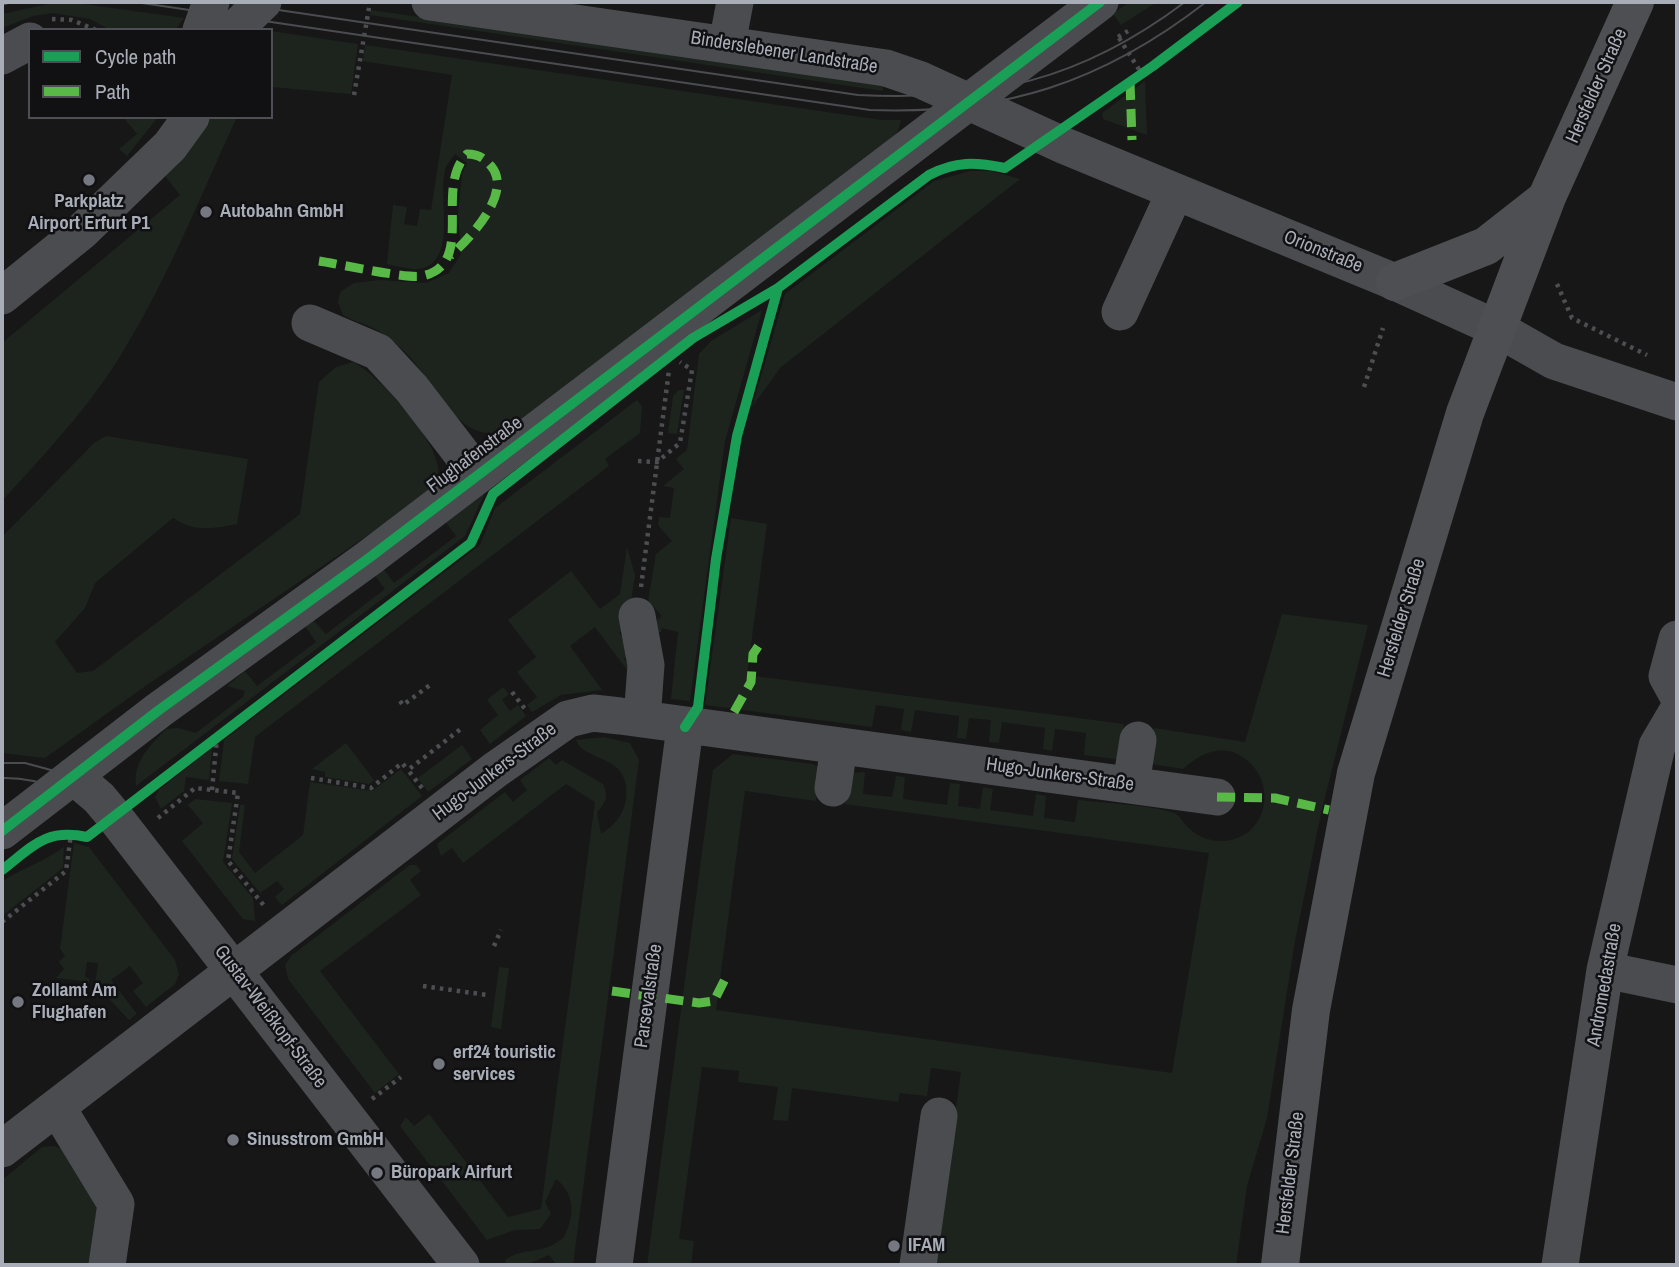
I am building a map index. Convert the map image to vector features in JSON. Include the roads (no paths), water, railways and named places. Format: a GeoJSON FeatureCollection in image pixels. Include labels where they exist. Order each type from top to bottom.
{"type":"FeatureCollection","features":[{"type":"Feature","properties":{"kind":"main road","name":"Hersfelder Straße"},"geometry":{"type":"LineString","coordinates":[[1280,1265],[1311,1010],[1356,773],[1465,413],[1547,197],[1635,2]]}},
{"type":"Feature","properties":{"kind":"main road"},"geometry":{"type":"LineString","coordinates":[[1395,282],[1486,246],[1547,197]]}},
{"type":"Feature","properties":{"kind":"street"},"geometry":{"type":"LineString","coordinates":[[202,28],[211,2]]}},
{"type":"Feature","properties":{"kind":"street"},"geometry":{"type":"LineString","coordinates":[[236,28],[263,2]]}},
{"type":"Feature","properties":{"kind":"street"},"geometry":{"type":"LineString","coordinates":[[259,28],[283,2]]}},
{"type":"Feature","properties":{"kind":"street","name":"Binderslebener Landstraße"},"geometry":{"type":"LineString","coordinates":[[430,2],[886,68],[921,80],[967,102]]}},
{"type":"Feature","properties":{"kind":"street"},"geometry":{"type":"LineString","coordinates":[[727,44],[735,2]]}},
{"type":"Feature","properties":{"kind":"street"},"geometry":{"type":"LineString","coordinates":[[967,102],[1100,2]]}},
{"type":"Feature","properties":{"kind":"street","name":"Orionstraße"},"geometry":{"type":"LineString","coordinates":[[967,102],[1395,282],[1496,328],[1554,361],[1677,402]]}},
{"type":"Feature","properties":{"kind":"street","name":"Flughafenstraße"},"geometry":{"type":"LineString","coordinates":[[2,831],[478,475],[967,102]]}},
{"type":"Feature","properties":{"kind":"street"},"geometry":{"type":"LineString","coordinates":[[138,174],[155,135],[167,119]]}},
{"type":"Feature","properties":{"kind":"street"},"geometry":{"type":"LineString","coordinates":[[2,296],[81,232],[138,174],[170,146],[190,119]]}},
{"type":"Feature","properties":{"kind":"street"},"geometry":{"type":"LineString","coordinates":[[1120,313],[1175,191]]}},
{"type":"Feature","properties":{"kind":"street"},"geometry":{"type":"LineString","coordinates":[[310,323],[378,352],[412,389],[478,475]]}},
{"type":"Feature","properties":{"kind":"street"},"geometry":{"type":"LineString","coordinates":[[637,616],[646,664],[642,719]]}},
{"type":"Feature","properties":{"kind":"street"},"geometry":{"type":"LineString","coordinates":[[1677,639],[1667,677],[1677,694]]}},
{"type":"Feature","properties":{"kind":"street","name":"Andromedastraße"},"geometry":{"type":"LineString","coordinates":[[1560,1265],[1605,971],[1657,746],[1677,712]]}},
{"type":"Feature","properties":{"kind":"street","name":"Hugo-Junkers-Straße"},"geometry":{"type":"LineString","coordinates":[[2,1149],[233,969],[556,725],[593,713],[1217,797]]}},
{"type":"Feature","properties":{"kind":"street","name":"Parsevalstraße"},"geometry":{"type":"LineString","coordinates":[[614,1265],[685,727]]}},
{"type":"Feature","properties":{"kind":"street"},"geometry":{"type":"LineString","coordinates":[[1131,784],[1138,740]]}},
{"type":"Feature","properties":{"kind":"street"},"geometry":{"type":"LineString","coordinates":[[833,788],[839,746]]}},
{"type":"Feature","properties":{"kind":"street","name":"Gustav-Weißkopf-Straße"},"geometry":{"type":"LineString","coordinates":[[73,776],[99,797],[461,1265]]}},
{"type":"Feature","properties":{"kind":"street"},"geometry":{"type":"LineString","coordinates":[[1605,971],[1677,985]]}},
{"type":"Feature","properties":{"kind":"street"},"geometry":{"type":"LineString","coordinates":[[57,1107],[116,1204],[107,1265]]}},
{"type":"Feature","properties":{"kind":"street"},"geometry":{"type":"LineString","coordinates":[[918,1265],[939,1116]]}},
{"type":"Feature","properties":{"kind":"tram line"},"geometry":{"type":"LineString","coordinates":[[2,5],[11,2]]}},
{"type":"Feature","properties":{"kind":"tram line"},"geometry":{"type":"LineString","coordinates":[[135,2],[870,110],[964,107],[1048,88],[1089,73],[1128,54],[1206,2]]}},
{"type":"Feature","properties":{"kind":"tram line"},"geometry":{"type":"LineString","coordinates":[[224,2],[858,95],[905,96],[991,89],[1070,68],[1108,51],[1185,2]]}},
{"type":"Feature","properties":{"kind":"tram line"},"geometry":{"type":"LineString","coordinates":[[2,763],[25,763],[73,776],[123,808],[243,962],[469,1265]]}},
{"type":"Feature","properties":{"kind":"tram line"},"geometry":{"type":"LineString","coordinates":[[2,778],[18,778],[59,789],[107,821],[446,1265]]}},
{"type":"Feature","properties":{"kind":"place","name":"Parkplatz Airport Erfurt P1"},"geometry":{"type":"Point","coordinates":[89,180]}},
{"type":"Feature","properties":{"kind":"place","name":"Autobahn GmbH"},"geometry":{"type":"Point","coordinates":[206,212]}},
{"type":"Feature","properties":{"kind":"place","name":"Zollamt Am Flughafen"},"geometry":{"type":"Point","coordinates":[18,1002]}},
{"type":"Feature","properties":{"kind":"place","name":"erf24 touristic services"},"geometry":{"type":"Point","coordinates":[439,1064]}},
{"type":"Feature","properties":{"kind":"place","name":"Sinusstrom GmbH"},"geometry":{"type":"Point","coordinates":[233,1140]}},
{"type":"Feature","properties":{"kind":"place","name":"Büropark Airfurt"},"geometry":{"type":"Point","coordinates":[377,1173]}},
{"type":"Feature","properties":{"kind":"place","name":"IFAM"},"geometry":{"type":"Point","coordinates":[894,1246]}}]}
